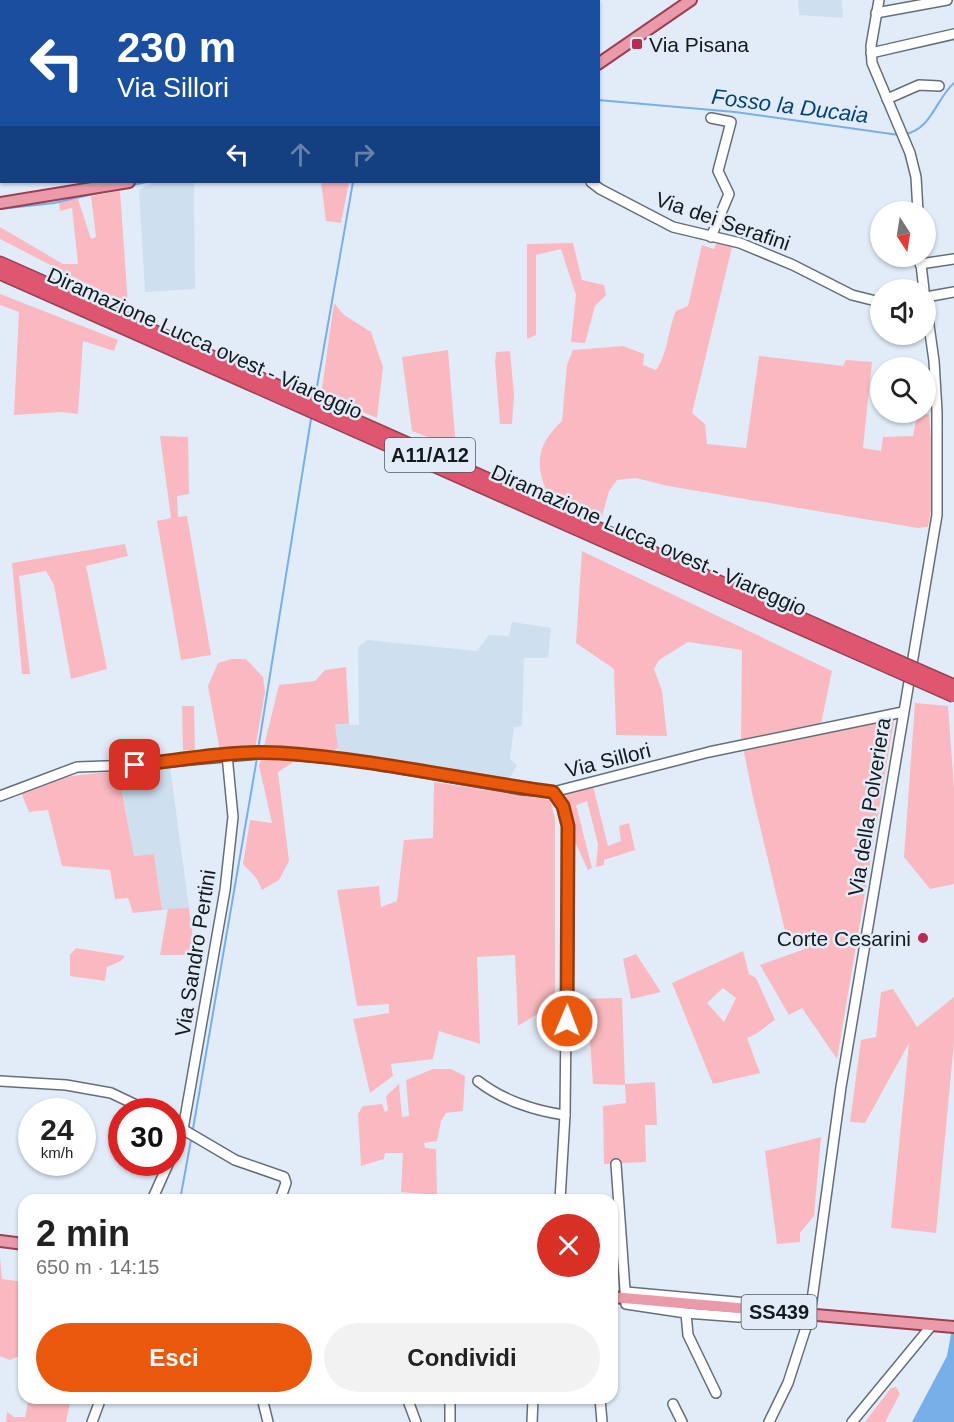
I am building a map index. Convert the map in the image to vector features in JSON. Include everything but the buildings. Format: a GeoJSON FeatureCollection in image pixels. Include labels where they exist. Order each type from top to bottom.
{"type":"FeatureCollection","features":[{"type":"Feature","properties":{"kind":"highway","name":"Diramazione Lucca ovest - Viareggio"},"geometry":{"type":"LineString","coordinates":[[0,263],[860,649],[954,696]]}},
{"type":"Feature","properties":{"kind":"highway","name":"Diramazione Lucca ovest - Viareggio"},"geometry":{"type":"LineString","coordinates":[[0,273],[860,649],[954,686]]}},
{"type":"Feature","properties":{"kind":"main road"},"geometry":{"type":"LineString","coordinates":[[600,63],[691,0]]}},
{"type":"Feature","properties":{"kind":"main road"},"geometry":{"type":"LineString","coordinates":[[0,203],[123,183]]}},
{"type":"Feature","properties":{"kind":"main road"},"geometry":{"type":"LineString","coordinates":[[0,1241],[18,1243]]}},
{"type":"Feature","properties":{"kind":"main road","name":"SS439"},"geometry":{"type":"LineString","coordinates":[[618,1296],[954,1327]]}},
{"type":"Feature","properties":{"kind":"street"},"geometry":{"type":"LineString","coordinates":[[879,0],[871,53],[876,75],[903,134],[916,177],[917,201]]}},
{"type":"Feature","properties":{"kind":"street"},"geometry":{"type":"LineString","coordinates":[[876,13],[947,0]]}},
{"type":"Feature","properties":{"kind":"street"},"geometry":{"type":"LineString","coordinates":[[871,53],[954,34]]}},
{"type":"Feature","properties":{"kind":"street"},"geometry":{"type":"LineString","coordinates":[[887,99],[919,85],[939,86]]}},
{"type":"Feature","properties":{"kind":"street"},"geometry":{"type":"LineString","coordinates":[[711,118],[730,122],[718,171],[729,194],[711,237]]}},
{"type":"Feature","properties":{"kind":"street","name":"Via dei Serafini"},"geometry":{"type":"LineString","coordinates":[[592,183],[673,227],[740,243],[802,269],[852,295],[870,300]]}},
{"type":"Feature","properties":{"kind":"street"},"geometry":{"type":"LineString","coordinates":[[936,260],[954,259]]}},
{"type":"Feature","properties":{"kind":"street"},"geometry":{"type":"LineString","coordinates":[[936,295],[954,292]]}},
{"type":"Feature","properties":{"kind":"street","name":"Via della Polveriera"},"geometry":{"type":"LineString","coordinates":[[769,1422],[788,1383],[806,1334],[810,1315],[841,1086],[937,515],[936,412],[932,345]]}},
{"type":"Feature","properties":{"kind":"street","name":"Via Sillori"},"geometry":{"type":"LineString","coordinates":[[0,796],[77,767],[135,765],[227,755],[281,753],[349,760],[523,790],[553,792],[709,752],[903,712]]}},
{"type":"Feature","properties":{"kind":"street","name":"Via Sandro Pertini"},"geometry":{"type":"LineString","coordinates":[[186,1112],[225,890],[233,817],[227,755]]}},
{"type":"Feature","properties":{"kind":"street"},"geometry":{"type":"LineString","coordinates":[[553,792],[563,806],[568,826],[565,1115],[560,1194]]}},
{"type":"Feature","properties":{"kind":"street"},"geometry":{"type":"LineString","coordinates":[[0,1081],[66,1085],[111,1093],[122,1098]]}},
{"type":"Feature","properties":{"kind":"street"},"geometry":{"type":"LineString","coordinates":[[478,1081],[491,1091],[525,1105],[548,1113],[565,1115]]}},
{"type":"Feature","properties":{"kind":"street"},"geometry":{"type":"LineString","coordinates":[[186,1131],[235,1160],[284,1177],[286,1183],[282,1194]]}},
{"type":"Feature","properties":{"kind":"street"},"geometry":{"type":"LineString","coordinates":[[616,1164],[625,1295],[629,1306],[739,1317]]}},
{"type":"Feature","properties":{"kind":"street"},"geometry":{"type":"LineString","coordinates":[[155,1194],[163,1176]]}},
{"type":"Feature","properties":{"kind":"street"},"geometry":{"type":"LineString","coordinates":[[625,1295],[770,1305]]}},
{"type":"Feature","properties":{"kind":"street"},"geometry":{"type":"LineString","coordinates":[[686,1313],[687,1335],[716,1393]]}},
{"type":"Feature","properties":{"kind":"street"},"geometry":{"type":"LineString","coordinates":[[852,1422],[932,1325]]}},
{"type":"Feature","properties":{"kind":"street"},"geometry":{"type":"LineString","coordinates":[[92,1422],[99,1404]]}},
{"type":"Feature","properties":{"kind":"street"},"geometry":{"type":"LineString","coordinates":[[264,1404],[268,1422]]}},
{"type":"Feature","properties":{"kind":"street"},"geometry":{"type":"LineString","coordinates":[[409,1404],[416,1422]]}},
{"type":"Feature","properties":{"kind":"street"},"geometry":{"type":"LineString","coordinates":[[450,1404],[450,1422]]}},
{"type":"Feature","properties":{"kind":"street"},"geometry":{"type":"LineString","coordinates":[[532,1422],[533,1404]]}},
{"type":"Feature","properties":{"kind":"street"},"geometry":{"type":"LineString","coordinates":[[600,1404],[602,1422]]}},
{"type":"Feature","properties":{"kind":"street"},"geometry":{"type":"LineString","coordinates":[[673,1404],[682,1422]]}},
{"type":"Feature","properties":{"kind":"shaded area"},"geometry":{"type":"Polygon","coordinates":[[[798,0],[842,0],[843,18],[799,15],[798,0]]]}},
{"type":"Feature","properties":{"kind":"shaded area"},"geometry":{"type":"Polygon","coordinates":[[[152,183],[194,183],[195,289],[145,292],[139,190],[152,183]]]}},
{"type":"Feature","properties":{"kind":"shaded area"},"geometry":{"type":"Polygon","coordinates":[[[321,183],[349,183],[341,223],[326,221],[321,183]]]}},
{"type":"Feature","properties":{"kind":"shaded area"},"geometry":{"type":"Polygon","coordinates":[[[120,191],[128,305],[0,239],[0,227],[63,264],[78,264],[72,208],[60,211],[59,202],[78,199],[91,239],[96,237],[91,196],[120,191]]]}},
{"type":"Feature","properties":{"kind":"shaded area"},"geometry":{"type":"Polygon","coordinates":[[[718,240],[733,243],[692,413],[705,424],[707,444],[746,448],[759,356],[843,366],[846,360],[870,362],[863,448],[881,451],[883,437],[913,436],[915,423],[930,423],[933,485],[928,527],[918,528],[668,486],[636,478],[617,480],[609,491],[602,517],[546,490],[540,470],[541,452],[548,437],[562,421],[567,365],[573,350],[623,346],[644,354],[643,365],[656,370],[663,357],[676,311],[688,306],[702,245],[714,249],[718,240]]]}},
{"type":"Feature","properties":{"kind":"shaded area"},"geometry":{"type":"Polygon","coordinates":[[[573,243],[582,280],[604,285],[606,295],[595,306],[585,343],[571,342],[576,295],[561,249],[536,255],[536,335],[527,339],[527,244],[573,243]]]}},
{"type":"Feature","properties":{"kind":"shaded area"},"geometry":{"type":"Polygon","coordinates":[[[0,294],[118,340],[114,351],[83,341],[78,414],[62,412],[14,415],[19,312],[0,305],[0,294]]]}},
{"type":"Feature","properties":{"kind":"shaded area"},"geometry":{"type":"Polygon","coordinates":[[[334,303],[344,315],[371,332],[383,367],[377,418],[321,395],[334,303]]]}},
{"type":"Feature","properties":{"kind":"shaded area"},"geometry":{"type":"Polygon","coordinates":[[[448,350],[456,448],[412,431],[402,357],[448,350]]]}},
{"type":"Feature","properties":{"kind":"shaded area"},"geometry":{"type":"Polygon","coordinates":[[[510,351],[514,395],[512,424],[500,424],[496,352],[510,351]]]}},
{"type":"Feature","properties":{"kind":"shaded area"},"geometry":{"type":"Polygon","coordinates":[[[160,436],[188,437],[189,494],[177,496],[178,517],[187,516],[211,655],[181,660],[157,521],[171,518],[160,436]]]}},
{"type":"Feature","properties":{"kind":"shaded area"},"geometry":{"type":"Polygon","coordinates":[[[125,544],[128,556],[86,566],[107,669],[71,679],[54,585],[46,571],[19,576],[30,674],[22,674],[12,563],[125,544]]]}},
{"type":"Feature","properties":{"kind":"shaded area"},"geometry":{"type":"Polygon","coordinates":[[[582,551],[832,671],[821,724],[896,709],[837,1059],[802,1008],[789,1015],[760,965],[805,949],[785,931],[753,797],[741,737],[742,650],[688,642],[659,660],[654,669],[662,691],[667,736],[616,735],[614,669],[576,643],[582,551]]]}},
{"type":"Feature","properties":{"kind":"shaded area"},"geometry":{"type":"Polygon","coordinates":[[[512,622],[551,628],[548,658],[524,658],[522,726],[514,727],[510,759],[517,765],[507,783],[338,754],[335,724],[359,725],[358,647],[367,640],[477,651],[489,635],[509,636],[512,622]]]}},
{"type":"Feature","properties":{"kind":"shaded area"},"geometry":{"type":"Polygon","coordinates":[[[232,659],[246,659],[263,677],[265,692],[255,750],[220,751],[208,686],[218,663],[232,659]]]}},
{"type":"Feature","properties":{"kind":"shaded area"},"geometry":{"type":"Polygon","coordinates":[[[346,667],[349,724],[335,724],[338,748],[331,751],[296,749],[292,763],[278,772],[289,861],[279,880],[262,890],[257,879],[243,864],[250,820],[272,823],[259,766],[279,685],[315,681],[325,670],[346,667]]]}},
{"type":"Feature","properties":{"kind":"shaded area"},"geometry":{"type":"Polygon","coordinates":[[[915,703],[948,706],[954,788],[954,884],[930,889],[904,857],[915,703]]]}},
{"type":"Feature","properties":{"kind":"shaded area"},"geometry":{"type":"Polygon","coordinates":[[[182,706],[194,706],[195,750],[183,750],[182,706]]]}},
{"type":"Feature","properties":{"kind":"shaded area"},"geometry":{"type":"Polygon","coordinates":[[[169,759],[189,908],[162,910],[154,854],[134,856],[117,763],[169,759]]]}},
{"type":"Feature","properties":{"kind":"shaded area"},"geometry":{"type":"Polygon","coordinates":[[[118,771],[134,856],[154,854],[162,910],[133,913],[128,898],[115,899],[110,870],[62,866],[48,810],[29,812],[21,792],[54,778],[118,771]]]}},
{"type":"Feature","properties":{"kind":"shaded area"},"geometry":{"type":"Polygon","coordinates":[[[434,782],[550,800],[555,819],[555,1003],[518,1026],[515,955],[477,957],[480,1044],[439,1031],[433,1059],[391,1064],[393,1076],[370,1093],[353,1019],[389,1013],[389,1004],[357,1006],[337,890],[379,886],[381,907],[397,901],[404,840],[433,838],[434,782]]]}},
{"type":"Feature","properties":{"kind":"shaded area"},"geometry":{"type":"Polygon","coordinates":[[[593,786],[608,846],[621,841],[619,826],[629,823],[635,850],[604,860],[604,865],[596,867],[598,844],[587,801],[576,805],[592,868],[588,870],[574,840],[561,794],[593,786]]]}},
{"type":"Feature","properties":{"kind":"shaded area"},"geometry":{"type":"Polygon","coordinates":[[[189,908],[195,955],[160,955],[168,909],[189,908]]]}},
{"type":"Feature","properties":{"kind":"shaded area"},"geometry":{"type":"Polygon","coordinates":[[[76,948],[125,956],[121,961],[107,967],[105,981],[70,976],[70,955],[76,948]]]}},
{"type":"Feature","properties":{"kind":"shaded area"},"geometry":{"type":"Polygon","coordinates":[[[743,951],[749,974],[756,978],[775,1020],[747,1038],[760,1073],[713,1084],[672,983],[743,951]],[[723,988],[707,1003],[724,1022],[736,998],[723,988]]]}},
{"type":"Feature","properties":{"kind":"shaded area"},"geometry":{"type":"Polygon","coordinates":[[[636,954],[661,992],[631,999],[623,959],[636,954]]]}},
{"type":"Feature","properties":{"kind":"shaded area"},"geometry":{"type":"Polygon","coordinates":[[[893,989],[917,1027],[954,997],[954,1042],[936,1233],[891,1228],[909,1043],[865,1123],[850,1122],[861,1040],[876,1037],[881,992],[893,989]]]}},
{"type":"Feature","properties":{"kind":"shaded area"},"geometry":{"type":"Polygon","coordinates":[[[622,998],[625,1084],[655,1082],[657,1125],[645,1125],[646,1162],[604,1164],[603,1106],[626,1103],[625,1085],[593,1084],[590,1040],[579,1038],[577,999],[622,998]]]}},
{"type":"Feature","properties":{"kind":"shaded area"},"geometry":{"type":"Polygon","coordinates":[[[433,1069],[451,1069],[465,1076],[463,1111],[446,1113],[441,1121],[437,1141],[424,1143],[425,1148],[436,1149],[437,1194],[401,1192],[403,1153],[385,1153],[384,1159],[361,1166],[358,1114],[363,1106],[382,1104],[385,1112],[388,1110],[386,1096],[399,1084],[402,1117],[409,1116],[406,1080],[433,1069]]]}},
{"type":"Feature","properties":{"kind":"shaded area"},"geometry":{"type":"Polygon","coordinates":[[[821,1137],[814,1216],[800,1233],[800,1242],[777,1244],[765,1151],[821,1137]]]}},
{"type":"Feature","properties":{"kind":"shaded area"},"geometry":{"type":"Polygon","coordinates":[[[0,1257],[2,1279],[18,1281],[18,1357],[10,1360],[0,1356],[0,1257]]]}},
{"type":"Feature","properties":{"kind":"shaded area"},"geometry":{"type":"Polygon","coordinates":[[[896,1387],[900,1394],[885,1422],[865,1422],[891,1388],[896,1387]]]}},
{"type":"Feature","properties":{"kind":"shaded area"},"geometry":{"type":"Polygon","coordinates":[[[28,1404],[70,1404],[66,1422],[6,1422],[7,1412],[14,1417],[25,1417],[28,1404]]]}},
{"type":"Feature","properties":{"kind":"water"},"geometry":{"type":"Polygon","coordinates":[[[954,1318],[954,1422],[912,1422],[947,1356],[954,1318]]]}},
{"type":"Feature","properties":{"kind":"waterway","name":"Fosso la Ducaia"},"geometry":{"type":"LineString","coordinates":[[905,134],[921,127],[954,83]]}},
{"type":"Feature","properties":{"kind":"waterway","name":"Fosso la Ducaia"},"geometry":{"type":"LineString","coordinates":[[600,100],[735,112],[899,135]]}},
{"type":"Feature","properties":{"kind":"waterway","name":"Fosso la Ducaia"},"geometry":{"type":"LineString","coordinates":[[0,209],[54,203],[142,183]]}},
{"type":"Feature","properties":{"kind":"waterway"},"geometry":{"type":"LineString","coordinates":[[315,398],[353,183]]}},
{"type":"Feature","properties":{"kind":"waterway"},"geometry":{"type":"LineString","coordinates":[[258,750],[311,419]]}},
{"type":"Feature","properties":{"kind":"waterway"},"geometry":{"type":"LineString","coordinates":[[193,1129],[257,758]]}},
{"type":"Feature","properties":{"kind":"waterway"},"geometry":{"type":"LineString","coordinates":[[181,1194],[191,1140]]}},
{"type":"Feature","properties":{"kind":"place","name":"Via Pisana"},"geometry":{"type":"Point","coordinates":[637,44]}},
{"type":"Feature","properties":{"kind":"place","name":"Corte Cesarini"},"geometry":{"type":"Point","coordinates":[923,938]}},
{"type":"Feature","properties":{"kind":"route"},"geometry":{"type":"LineString","coordinates":[[135,765],[227,755],[281,753],[349,760],[523,790],[536,789],[553,792],[563,806],[568,826],[567,1021]]}}]}
